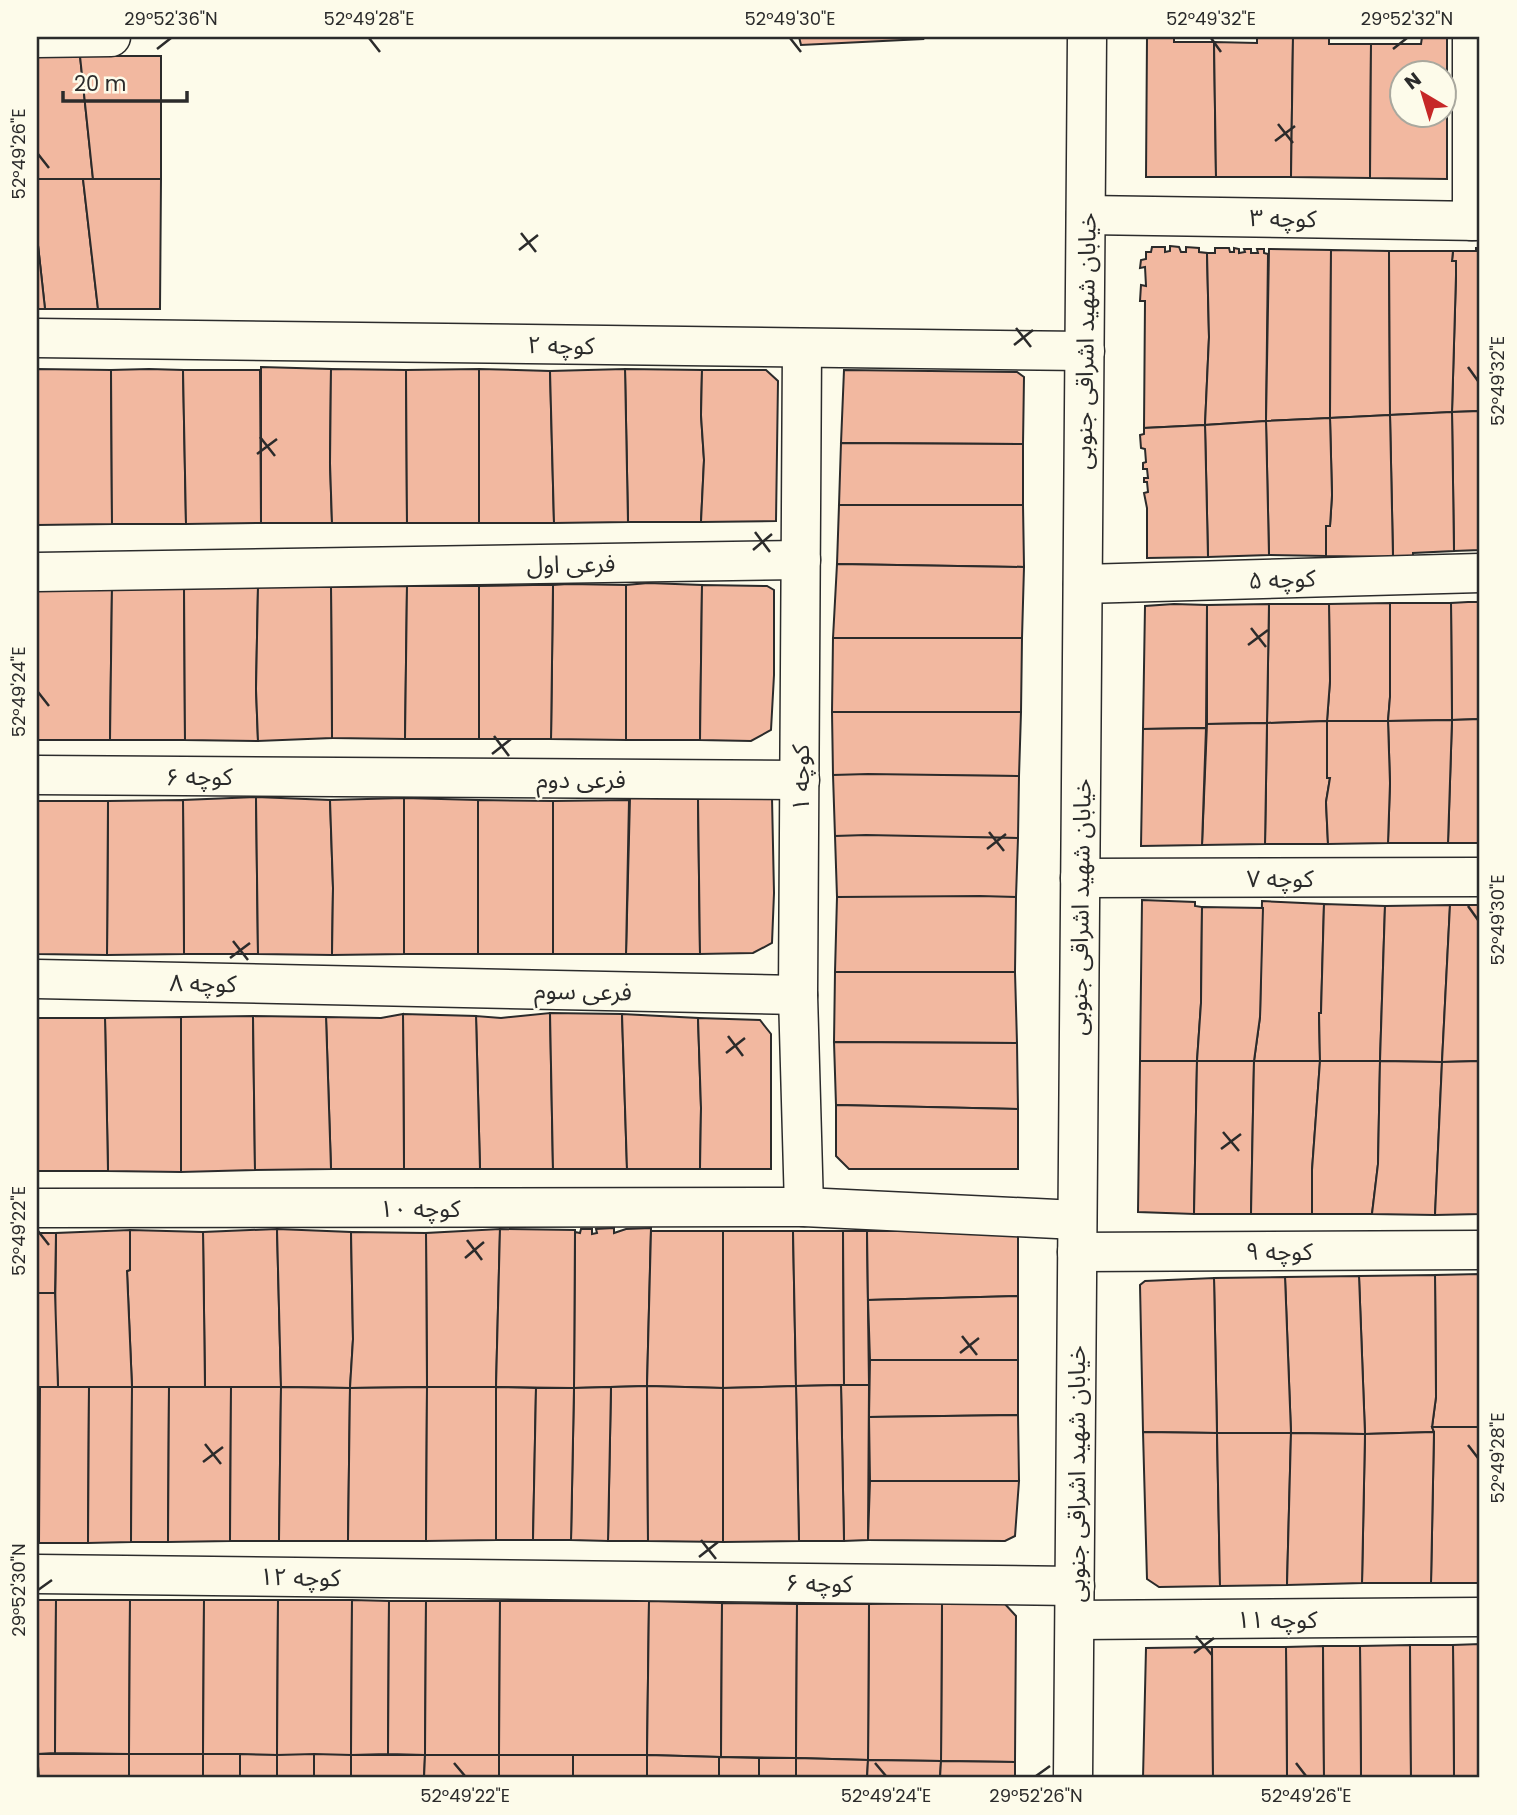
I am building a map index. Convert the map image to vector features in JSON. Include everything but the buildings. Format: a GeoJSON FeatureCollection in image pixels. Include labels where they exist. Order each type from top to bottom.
{"type":"FeatureCollection","features":[{"type":"Feature","properties":{"kind":"street"},"geometry":{"type":"LineString","coordinates":[[37,38],[111,37]]}},
{"type":"Feature","properties":{"kind":"street","name":"خیابان شهید اشراقی جنوبی"},"geometry":{"type":"LineString","coordinates":[[1073,1778],[1087,37]]}},
{"type":"Feature","properties":{"kind":"street"},"geometry":{"type":"LineString","coordinates":[[1472,37],[1476,221]]}},
{"type":"Feature","properties":{"kind":"street","name":"کوچه ۳"},"geometry":{"type":"LineString","coordinates":[[1086,215],[1476,221]]}},
{"type":"Feature","properties":{"kind":"street","name":"کوچه ۲"},"geometry":{"type":"LineString","coordinates":[[37,338],[1085,351]]}},
{"type":"Feature","properties":{"kind":"street","name":"کوچه ۱"},"geometry":{"type":"LineString","coordinates":[[802,348],[798,995],[803,1208]]}},
{"type":"Feature","properties":{"kind":"street","name":"فرعی اول"},"geometry":{"type":"LineString","coordinates":[[37,572],[801,560]]}},
{"type":"Feature","properties":{"kind":"street","name":"کوچه ۵"},"geometry":{"type":"LineString","coordinates":[[1083,584],[1480,573]]}},
{"type":"Feature","properties":{"kind":"street","name":"کوچه ۶"},"geometry":{"type":"LineString","coordinates":[[37,775],[362,777]]}},
{"type":"Feature","properties":{"kind":"street","name":"فرعی دوم"},"geometry":{"type":"LineString","coordinates":[[362,777],[800,780]]}},
{"type":"Feature","properties":{"kind":"street","name":"کوچه ۷"},"geometry":{"type":"LineString","coordinates":[[1080,878],[1480,877]]}},
{"type":"Feature","properties":{"kind":"street","name":"کوچه ۸"},"geometry":{"type":"LineString","coordinates":[[37,979],[368,986]]}},
{"type":"Feature","properties":{"kind":"street","name":"فرعی سوم"},"geometry":{"type":"LineString","coordinates":[[368,986],[798,995]]}},
{"type":"Feature","properties":{"kind":"street","name":"کوچه ۱۰"},"geometry":{"type":"LineString","coordinates":[[37,1208],[803,1208],[1077,1236]]}},
{"type":"Feature","properties":{"kind":"street","name":"کوچه ۹"},"geometry":{"type":"LineString","coordinates":[[1077,1236],[1480,1250]]}},
{"type":"Feature","properties":{"kind":"street","name":"کوچه ۱۲"},"geometry":{"type":"LineString","coordinates":[[37,1574],[563,1580]]}},
{"type":"Feature","properties":{"kind":"street","name":"کوچه ۶"},"geometry":{"type":"LineString","coordinates":[[563,1580],[1075,1603]]}},
{"type":"Feature","properties":{"kind":"street","name":"کوچه ۱۱"},"geometry":{"type":"LineString","coordinates":[[1075,1603],[1480,1617]]}}]}
